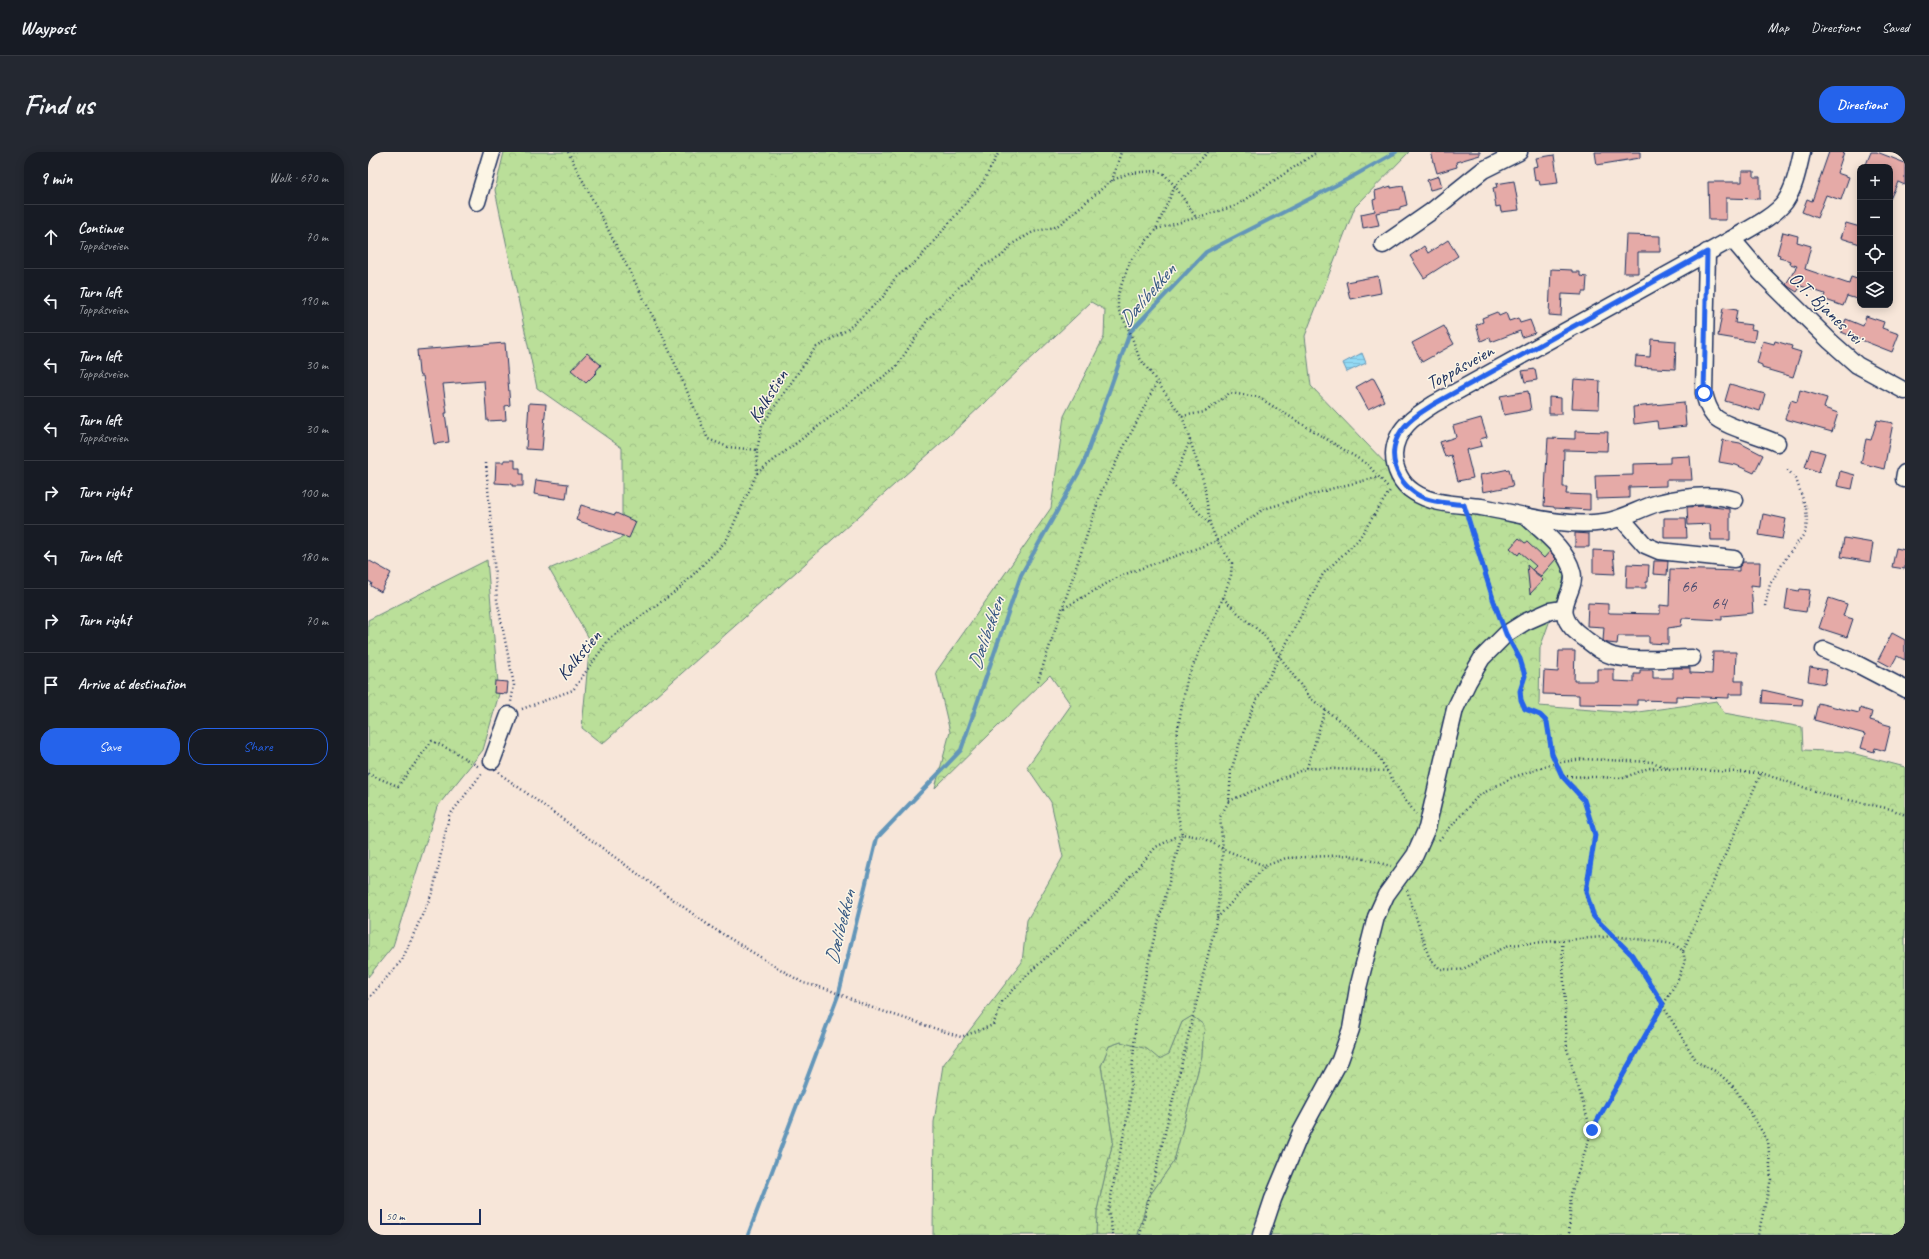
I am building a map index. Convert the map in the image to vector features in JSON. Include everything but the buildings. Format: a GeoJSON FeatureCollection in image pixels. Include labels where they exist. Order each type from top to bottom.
{"type":"FeatureCollection","features":[{"type":"Feature","properties":{"kind":"street"},"geometry":{"type":"LineString","coordinates":[[477,202],[492,152]]}},
{"type":"Feature","properties":{"kind":"street"},"geometry":{"type":"LineString","coordinates":[[1383,245],[1432,211],[1483,170],[1519,152]]}},
{"type":"Feature","properties":{"kind":"street","name":"Toppåsveien"},"geometry":{"type":"LineString","coordinates":[[1735,500],[1724,497],[1707,496],[1686,498],[1658,503],[1622,519],[1602,522],[1569,522],[1528,518],[1425,498],[1404,484],[1395,467],[1394,456],[1397,438],[1404,427],[1417,415],[1434,404],[1732,239],[1767,217],[1784,202],[1796,179],[1802,152]]}},
{"type":"Feature","properties":{"kind":"street","name":"O.T. Bjanes vei"},"geometry":{"type":"LineString","coordinates":[[1732,239],[1762,273],[1830,341],[1857,365],[1905,391]]}},
{"type":"Feature","properties":{"kind":"street"},"geometry":{"type":"LineString","coordinates":[[1707,252],[1704,393],[1709,408],[1714,417],[1777,443]]}},
{"type":"Feature","properties":{"kind":"street"},"geometry":{"type":"LineString","coordinates":[[1528,518],[1559,548],[1568,560],[1573,573],[1571,588],[1563,609],[1570,627],[1601,651],[1612,656],[1636,659],[1692,658]]}},
{"type":"Feature","properties":{"kind":"street"},"geometry":{"type":"LineString","coordinates":[[1622,519],[1645,545],[1659,551],[1734,559]]}},
{"type":"Feature","properties":{"kind":"street"},"geometry":{"type":"LineString","coordinates":[[1261,1235],[1273,1199],[1301,1132],[1340,1060],[1351,1030],[1358,988],[1376,917],[1386,895],[1415,855],[1427,828],[1455,709],[1468,682],[1482,658],[1506,634],[1526,622],[1544,614],[1563,609]]}},
{"type":"Feature","properties":{"kind":"street"},"geometry":{"type":"LineString","coordinates":[[1824,650],[1855,663],[1905,689]]}},
{"type":"Feature","properties":{"kind":"street"},"geometry":{"type":"LineString","coordinates":[[488,766],[508,715]]}},
{"type":"Feature","properties":{"kind":"path"},"geometry":{"type":"LineString","coordinates":[[568,152],[662,334],[708,440],[728,447],[757,450]]}},
{"type":"Feature","properties":{"kind":"path","name":"Kalkstien"},"geometry":{"type":"LineString","coordinates":[[508,715],[573,690],[609,639],[679,589],[726,541],[757,473],[757,450],[762,425],[816,348],[847,330],[885,295],[895,278],[918,260],[982,184],[999,152]]}},
{"type":"Feature","properties":{"kind":"path"},"geometry":{"type":"LineString","coordinates":[[1111,181],[1121,152]]}},
{"type":"Feature","properties":{"kind":"path"},"geometry":{"type":"LineString","coordinates":[[1113,1235],[1108,1211],[1129,1109],[1136,1020],[1153,942],[1182,834],[1177,810],[1179,791],[1176,738],[1187,679],[1223,598],[1231,575],[1232,563],[1217,541],[1210,524],[1204,483],[1182,416],[1139,357],[1130,332],[1118,309],[1118,294],[1130,261],[1156,229],[1175,186],[1208,152]]}},
{"type":"Feature","properties":{"kind":"path"},"geometry":{"type":"LineString","coordinates":[[1156,229],[1197,219],[1236,206],[1316,153]]}},
{"type":"Feature","properties":{"kind":"path"},"geometry":{"type":"LineString","coordinates":[[757,473],[896,367],[928,320],[958,288],[983,266],[1002,256],[1012,244],[1032,232],[1055,227],[1060,224],[1111,181],[1129,173],[1156,171],[1164,174],[1175,186],[1197,219]]}},
{"type":"Feature","properties":{"kind":"path"},"geometry":{"type":"LineString","coordinates":[[1038,681],[1064,608],[1102,490],[1157,382]]}},
{"type":"Feature","properties":{"kind":"path"},"geometry":{"type":"LineString","coordinates":[[1140,1235],[1217,918],[1223,848],[1220,817],[1229,801],[1231,771],[1242,736],[1253,707],[1323,574],[1358,540],[1389,489],[1367,464],[1258,397],[1230,393],[1205,412],[1182,416]]}},
{"type":"Feature","properties":{"kind":"path"},"geometry":{"type":"LineString","coordinates":[[1190,440],[1172,484],[1210,524]]}},
{"type":"Feature","properties":{"kind":"path"},"geometry":{"type":"LineString","coordinates":[[486,463],[497,600],[514,684],[508,715]]}},
{"type":"Feature","properties":{"kind":"path"},"geometry":{"type":"LineString","coordinates":[[1765,606],[1770,584],[1788,555],[1805,533],[1807,522],[1806,508],[1796,479],[1786,468]]}},
{"type":"Feature","properties":{"kind":"path"},"geometry":{"type":"LineString","coordinates":[[1064,608],[1120,576],[1217,541],[1264,509],[1334,488],[1379,478]]}},
{"type":"Feature","properties":{"kind":"path"},"geometry":{"type":"LineString","coordinates":[[1464,505],[1493,599],[1506,634],[1520,659],[1525,676],[1520,691],[1521,700],[1525,709],[1540,715],[1547,722],[1552,754],[1562,776],[1584,800],[1595,835],[1586,892],[1594,917],[1632,955],[1697,1062],[1717,1072],[1734,1087],[1768,1141],[1770,1179],[1758,1235]]}},
{"type":"Feature","properties":{"kind":"path"},"geometry":{"type":"LineString","coordinates":[[1223,598],[1241,616],[1263,634],[1310,698],[1375,751],[1404,798],[1427,828]]}},
{"type":"Feature","properties":{"kind":"path"},"geometry":{"type":"LineString","coordinates":[[1307,768],[1325,710]]}},
{"type":"Feature","properties":{"kind":"path"},"geometry":{"type":"LineString","coordinates":[[368,774],[398,786],[432,741],[488,766],[705,922],[803,983],[827,989],[873,1008],[961,1037],[993,1025],[1002,1002],[1028,974],[1109,900],[1156,847],[1182,834],[1204,838],[1265,866]]}},
{"type":"Feature","properties":{"kind":"path"},"geometry":{"type":"LineString","coordinates":[[1436,843],[1478,796],[1512,778],[1556,763],[1583,759],[1652,762],[1670,769]]}},
{"type":"Feature","properties":{"kind":"path"},"geometry":{"type":"LineString","coordinates":[[368,999],[402,960],[433,891],[449,816],[488,766]]}},
{"type":"Feature","properties":{"kind":"path"},"geometry":{"type":"LineString","coordinates":[[1229,801],[1307,768],[1387,771]]}},
{"type":"Feature","properties":{"kind":"path"},"geometry":{"type":"LineString","coordinates":[[1562,776],[1623,778],[1649,768],[1761,773],[1830,796],[1891,809],[1905,815]]}},
{"type":"Feature","properties":{"kind":"path"},"geometry":{"type":"LineString","coordinates":[[1569,1235],[1571,1194],[1592,1130],[1678,979],[1685,961],[1683,951],[1761,773]]}},
{"type":"Feature","properties":{"kind":"path"},"geometry":{"type":"LineString","coordinates":[[1217,918],[1265,866],[1286,858],[1349,855],[1389,864],[1402,871],[1429,957],[1440,969],[1461,970],[1509,944],[1614,936],[1674,944],[1683,951]]}},
{"type":"Feature","properties":{"kind":"path"},"geometry":{"type":"LineString","coordinates":[[1562,940],[1567,1049],[1592,1130]]}},
{"type":"Feature","properties":{"kind":"green space"},"geometry":{"type":"Polygon","coordinates":[[[504,152],[1409,152],[1355,207],[1305,336],[1311,386],[1391,469],[1433,508],[1511,520],[1530,529],[1564,560],[1567,587],[1556,603],[1540,648],[1539,706],[1631,713],[1717,701],[1724,713],[1802,727],[1803,750],[1848,752],[1905,767],[1905,1235],[1138,1235],[1148,1198],[1174,1161],[1202,1056],[1204,1025],[1192,1016],[1182,1022],[1169,1054],[1159,1059],[1147,1049],[1121,1042],[1109,1046],[1101,1066],[1113,1141],[1097,1210],[1096,1235],[933,1235],[934,1122],[943,1065],[1022,962],[1027,920],[1063,857],[1051,802],[1027,767],[1071,705],[1050,675],[935,788],[950,732],[936,672],[1051,508],[1064,416],[1104,337],[1105,310],[1091,302],[948,437],[602,744],[582,728],[590,640],[549,569],[622,538],[622,448],[537,388],[495,190],[504,152]]]}},
{"type":"Feature","properties":{"kind":"green space"},"geometry":{"type":"Polygon","coordinates":[[[487,560],[499,694],[483,750],[437,807],[393,946],[368,977],[368,620],[487,560]]]}},
{"type":"Feature","properties":{"kind":"green space"},"geometry":{"type":"Polygon","coordinates":[[[1192,1016],[1204,1025],[1202,1056],[1174,1161],[1148,1198],[1138,1235],[1096,1235],[1097,1210],[1113,1141],[1101,1066],[1109,1046],[1121,1042],[1169,1054],[1182,1022],[1192,1016]]]}},
{"type":"Feature","properties":{"kind":"water"},"geometry":{"type":"Polygon","coordinates":[[[1362,353],[1366,363],[1347,372],[1343,363],[1362,353]]]}},
{"type":"Feature","properties":{"kind":"waterway","name":"Dælibekken"},"geometry":{"type":"LineString","coordinates":[[748,1235],[839,993],[877,838],[961,750],[1021,575],[1083,465],[1130,332],[1206,252],[1350,178],[1396,152]]}},
{"type":"Feature","properties":{"kind":"route"},"geometry":{"type":"LineString","coordinates":[[1592,1130],[1663,1004],[1632,955],[1594,917],[1586,892],[1595,835],[1584,800],[1562,776],[1552,754],[1547,722],[1540,715],[1525,709],[1521,700],[1520,691],[1525,676],[1520,659],[1506,634],[1493,599],[1464,505],[1434,501],[1425,498],[1404,484],[1395,467],[1394,448],[1397,438],[1404,427],[1417,415],[1434,404],[1707,252],[1704,393]]}}]}
